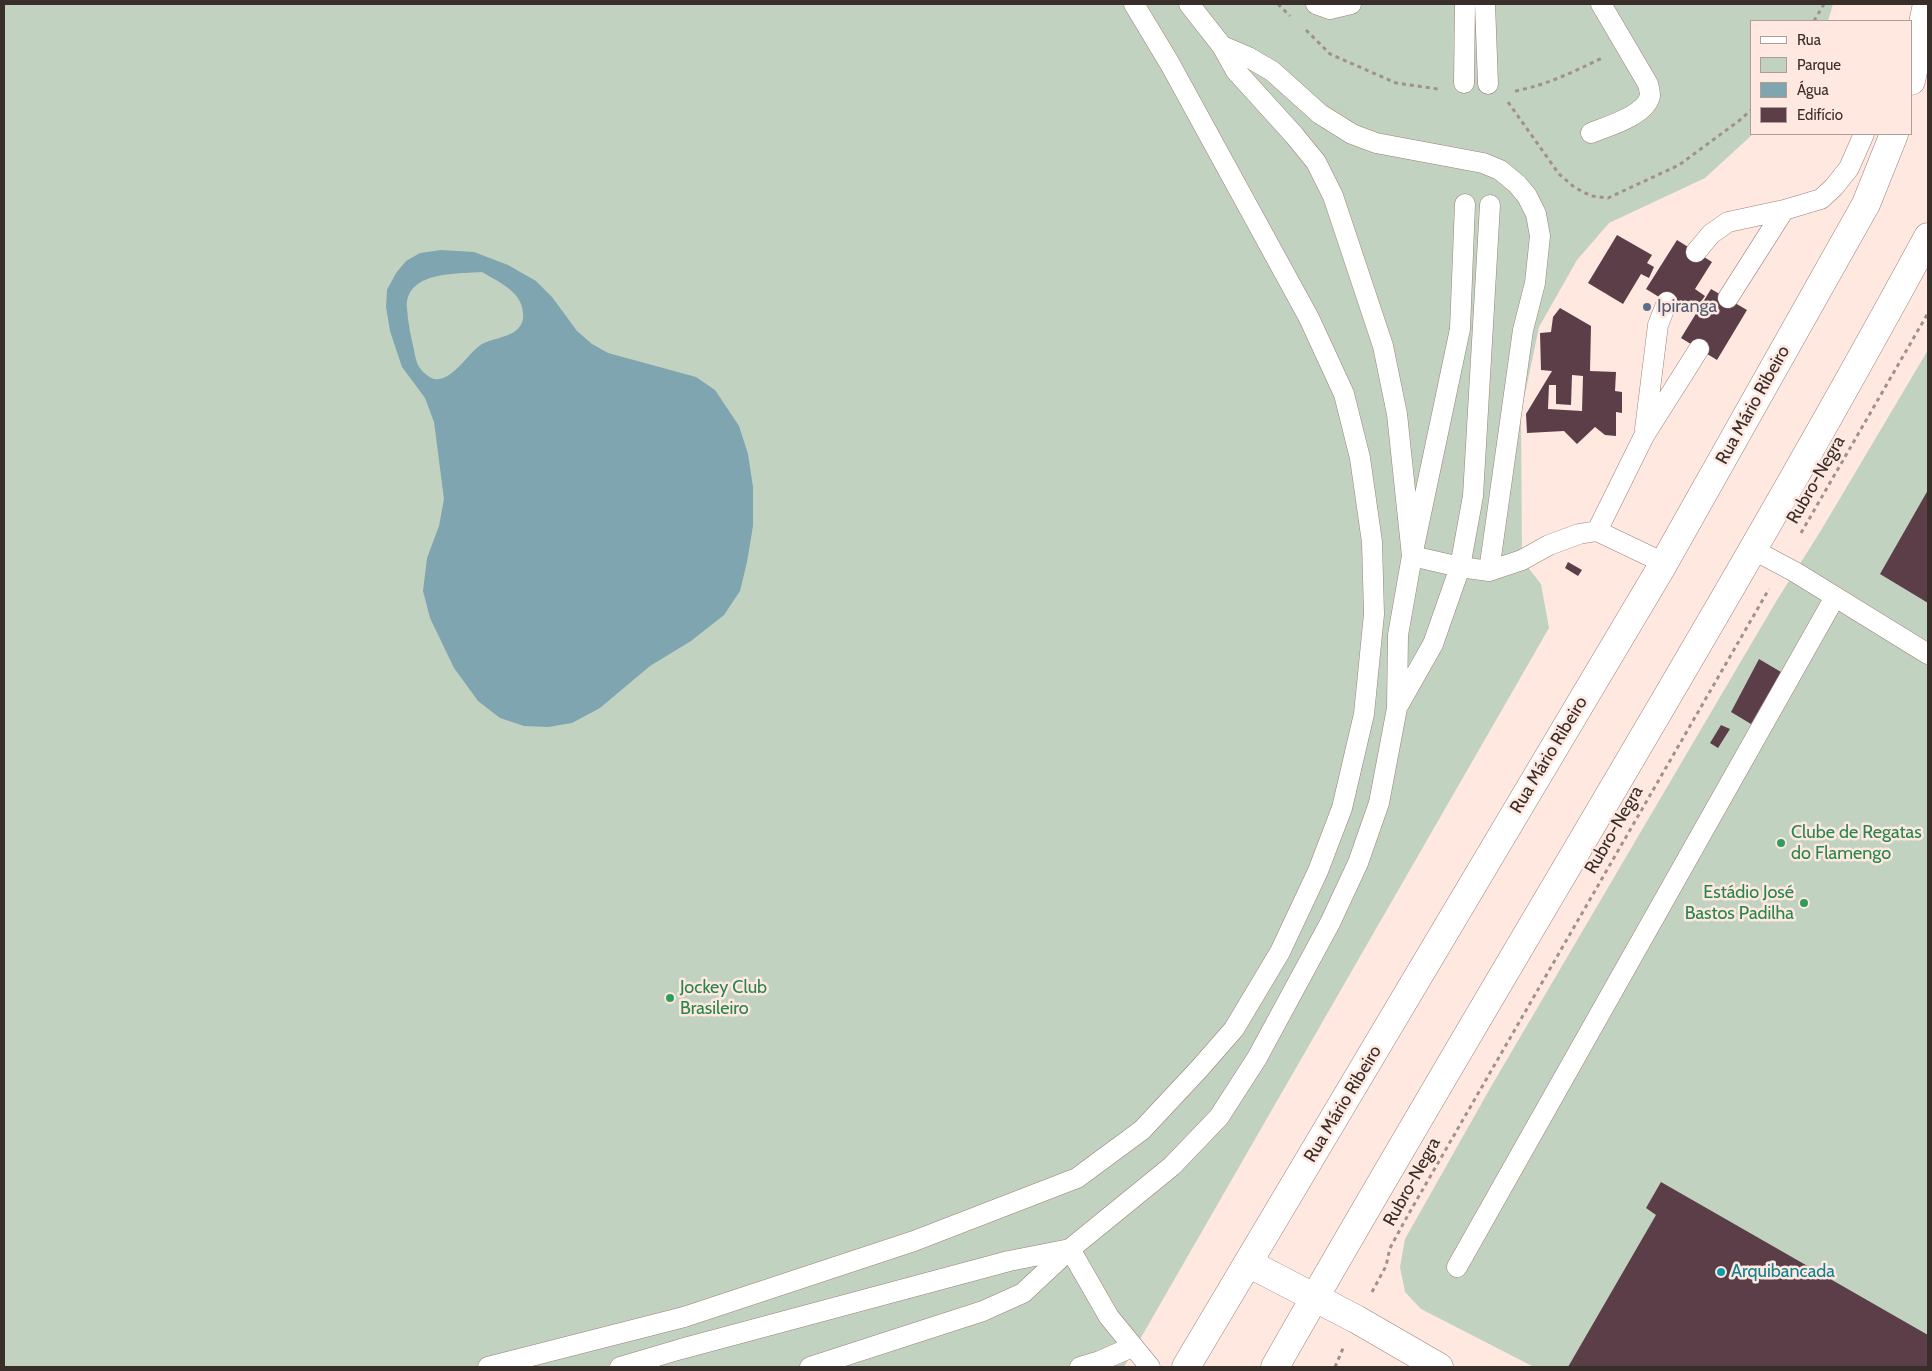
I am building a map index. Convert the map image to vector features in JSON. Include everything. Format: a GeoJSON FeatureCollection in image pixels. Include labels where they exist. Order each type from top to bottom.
{"type":"FeatureCollection","features":[{"type":"Feature","properties":{"kind":"main road"},"geometry":{"type":"LineString","coordinates":[[1912,76],[1927,4]]}},
{"type":"Feature","properties":{"kind":"main road","name":"Rua Mário Ribeiro"},"geometry":{"type":"LineString","coordinates":[[1186,1367],[1664,563],[1866,204],[1894,135]]}},
{"type":"Feature","properties":{"kind":"main road"},"geometry":{"type":"LineString","coordinates":[[1275,1367],[1752,549],[1882,323],[1928,237]]}},
{"type":"Feature","properties":{"kind":"main road"},"geometry":{"type":"LineString","coordinates":[[1248,1264],[1356,1319],[1439,1367]]}},
{"type":"Feature","properties":{"kind":"lane"},"geometry":{"type":"LineString","coordinates":[[488,1367],[684,1317],[914,1241],[1076,1178],[1142,1130],[1199,1069],[1234,1029],[1280,952],[1318,871],[1342,808],[1364,714],[1374,614],[1372,542],[1360,458],[1344,394],[1309,318],[1170,64],[1134,4]]}},
{"type":"Feature","properties":{"kind":"lane"},"geometry":{"type":"LineString","coordinates":[[1189,4],[1222,46],[1236,70],[1316,162],[1333,196],[1383,346],[1396,414],[1412,556]]}},
{"type":"Feature","properties":{"kind":"lane"},"geometry":{"type":"LineString","coordinates":[[1316,4],[1330,9],[1351,4]]}},
{"type":"Feature","properties":{"kind":"lane"},"geometry":{"type":"LineString","coordinates":[[1464,83],[1465,4]]}},
{"type":"Feature","properties":{"kind":"lane"},"geometry":{"type":"LineString","coordinates":[[1485,4],[1488,84]]}},
{"type":"Feature","properties":{"kind":"lane"},"geometry":{"type":"LineString","coordinates":[[1591,133],[1637,113],[1645,105],[1650,94],[1648,84],[1601,4]]}},
{"type":"Feature","properties":{"kind":"lane"},"geometry":{"type":"LineString","coordinates":[[1912,24],[1920,4]]}},
{"type":"Feature","properties":{"kind":"lane"},"geometry":{"type":"LineString","coordinates":[[1222,46],[1248,57],[1272,71],[1320,114],[1352,134],[1376,143],[1483,163],[1500,170],[1517,184],[1527,196],[1536,214],[1540,236],[1535,283],[1524,330],[1489,571]]}},
{"type":"Feature","properties":{"kind":"lane"},"geometry":{"type":"LineString","coordinates":[[1696,252],[1711,234],[1728,222],[1784,210],[1821,199],[1834,187],[1849,168],[1864,135]]}},
{"type":"Feature","properties":{"kind":"lane"},"geometry":{"type":"LineString","coordinates":[[810,1367],[982,1311],[1022,1293],[1070,1249],[1172,1166],[1219,1117],[1257,1058],[1330,923],[1358,863],[1379,802],[1397,708],[1398,634],[1412,556],[1460,329],[1465,204]]}},
{"type":"Feature","properties":{"kind":"lane"},"geometry":{"type":"LineString","coordinates":[[1397,708],[1433,644],[1460,567],[1473,496],[1490,205]]}},
{"type":"Feature","properties":{"kind":"lane"},"geometry":{"type":"LineString","coordinates":[[1728,298],[1784,210]]}},
{"type":"Feature","properties":{"kind":"lane"},"geometry":{"type":"LineString","coordinates":[[1644,436],[1658,325],[1667,302]]}},
{"type":"Feature","properties":{"kind":"lane"},"geometry":{"type":"LineString","coordinates":[[1597,531],[1644,436],[1699,349]]}},
{"type":"Feature","properties":{"kind":"lane"},"geometry":{"type":"LineString","coordinates":[[1412,556],[1460,567],[1489,571],[1522,560],[1549,545],[1580,534],[1597,531],[1664,563]]}},
{"type":"Feature","properties":{"kind":"lane"},"geometry":{"type":"LineString","coordinates":[[1752,549],[1783,565],[1928,654]]}},
{"type":"Feature","properties":{"kind":"lane"},"geometry":{"type":"LineString","coordinates":[[1457,1267],[1835,597]]}},
{"type":"Feature","properties":{"kind":"lane"},"geometry":{"type":"LineString","coordinates":[[1070,1249],[1109,1317],[1150,1367]]}},
{"type":"Feature","properties":{"kind":"lane"},"geometry":{"type":"LineString","coordinates":[[620,1367],[1008,1261],[1070,1249]]}},
{"type":"Feature","properties":{"kind":"lane"},"geometry":{"type":"LineString","coordinates":[[1080,1367],[1100,1361],[1132,1347]]}},
{"type":"Feature","properties":{"kind":"path"},"geometry":{"type":"LineString","coordinates":[[1278,4],[1295,20]]}},
{"type":"Feature","properties":{"kind":"path"},"geometry":{"type":"LineString","coordinates":[[1815,20],[1824,4]]}},
{"type":"Feature","properties":{"kind":"path"},"geometry":{"type":"LineString","coordinates":[[1302,27],[1330,54],[1396,83],[1442,89]]}},
{"type":"Feature","properties":{"kind":"path"},"geometry":{"type":"LineString","coordinates":[[1511,92],[1563,78],[1625,46]]}},
{"type":"Feature","properties":{"kind":"path"},"geometry":{"type":"LineString","coordinates":[[1508,102],[1559,174],[1574,187],[1591,196],[1608,198],[1679,166],[1750,111]]}},
{"type":"Feature","properties":{"kind":"path","name":"Rubro-Negra"},"geometry":{"type":"LineString","coordinates":[[1335,1367],[1356,1319],[1380,1280],[1386,1266],[1390,1248],[1408,1215],[1928,313]]}},
{"type":"Feature","properties":{"kind":"green space","name":"Jockey Club Brasileiro"},"geometry":{"type":"Polygon","coordinates":[[[4,4],[1833,4],[1828,20],[1750,20],[1750,135],[1752,135],[1705,178],[1609,223],[1577,260],[1539,327],[1521,413],[1522,560],[1541,584],[1549,628],[1124,1367],[4,1367],[4,4]]]}},
{"type":"Feature","properties":{"kind":"green space","name":"Estádio José Bastos Padilha"},"geometry":{"type":"Polygon","coordinates":[[[1928,350],[1928,1367],[1534,1367],[1421,1309],[1405,1292],[1400,1267],[1405,1239],[1492,1085],[1777,600],[1820,532],[1928,350]]]}},
{"type":"Feature","properties":{"kind":"water"},"geometry":{"type":"Polygon","coordinates":[[[441,250],[474,252],[508,265],[536,281],[552,297],[577,331],[592,344],[608,353],[696,377],[715,390],[739,426],[748,454],[753,487],[753,526],[740,591],[724,615],[691,641],[650,666],[600,708],[572,723],[548,727],[524,726],[500,718],[478,701],[454,668],[430,618],[423,591],[427,558],[439,526],[444,499],[434,422],[425,398],[402,367],[390,331],[386,307],[387,290],[396,273],[406,261],[420,253],[441,250]],[[482,272],[434,277],[414,287],[408,297],[407,314],[416,358],[420,368],[428,376],[435,379],[443,378],[457,369],[482,344],[510,334],[520,326],[523,319],[522,305],[514,293],[482,272]]]}},
{"type":"Feature","properties":{"kind":"building"},"geometry":{"type":"Polygon","coordinates":[[[1617,235],[1652,255],[1647,263],[1654,267],[1649,278],[1641,274],[1623,304],[1588,283],[1617,235]]]}},
{"type":"Feature","properties":{"kind":"building"},"geometry":{"type":"Polygon","coordinates":[[[1677,240],[1712,262],[1695,289],[1705,296],[1697,307],[1687,301],[1682,311],[1646,289],[1677,240]]]}},
{"type":"Feature","properties":{"kind":"building"},"geometry":{"type":"Polygon","coordinates":[[[1711,289],[1747,310],[1717,360],[1681,338],[1711,289]]]}},
{"type":"Feature","properties":{"kind":"building"},"geometry":{"type":"Polygon","coordinates":[[[1560,308],[1591,326],[1590,371],[1616,372],[1615,391],[1622,392],[1622,413],[1616,412],[1616,436],[1605,435],[1595,427],[1577,444],[1564,431],[1527,433],[1526,414],[1552,371],[1541,370],[1540,333],[1551,332],[1553,317],[1560,308]],[[1572,375],[1571,405],[1556,404],[1556,385],[1549,385],[1548,409],[1582,411],[1583,376],[1572,375]]]}},
{"type":"Feature","properties":{"kind":"building"},"geometry":{"type":"Polygon","coordinates":[[[1928,490],[1928,603],[1880,574],[1928,490]]]}},
{"type":"Feature","properties":{"kind":"building"},"geometry":{"type":"Polygon","coordinates":[[[1568,562],[1582,570],[1578,576],[1565,568],[1568,562]]]}},
{"type":"Feature","properties":{"kind":"building"},"geometry":{"type":"Polygon","coordinates":[[[1759,659],[1781,672],[1751,724],[1731,712],[1759,659]]]}},
{"type":"Feature","properties":{"kind":"building"},"geometry":{"type":"Polygon","coordinates":[[[1721,725],[1730,729],[1718,748],[1710,743],[1721,725]]]}},
{"type":"Feature","properties":{"kind":"building","name":"Arquibancada"},"geometry":{"type":"Polygon","coordinates":[[[1661,1182],[1928,1335],[1928,1367],[1568,1367],[1656,1215],[1646,1208],[1661,1182]]]}},
{"type":"Feature","properties":{"kind":"place","name":"Ipiranga"},"geometry":{"type":"Point","coordinates":[1647,307]}},
{"type":"Feature","properties":{"kind":"place","name":"Clube de Regatas do Flamengo"},"geometry":{"type":"Point","coordinates":[1781,843]}},
{"type":"Feature","properties":{"kind":"place","name":"Estádio José Bastos Padilha"},"geometry":{"type":"Point","coordinates":[1804,903]}},
{"type":"Feature","properties":{"kind":"place","name":"Jockey Club Brasileiro"},"geometry":{"type":"Point","coordinates":[670,998]}},
{"type":"Feature","properties":{"kind":"place","name":"Arquibancada"},"geometry":{"type":"Point","coordinates":[1721,1272]}}]}
